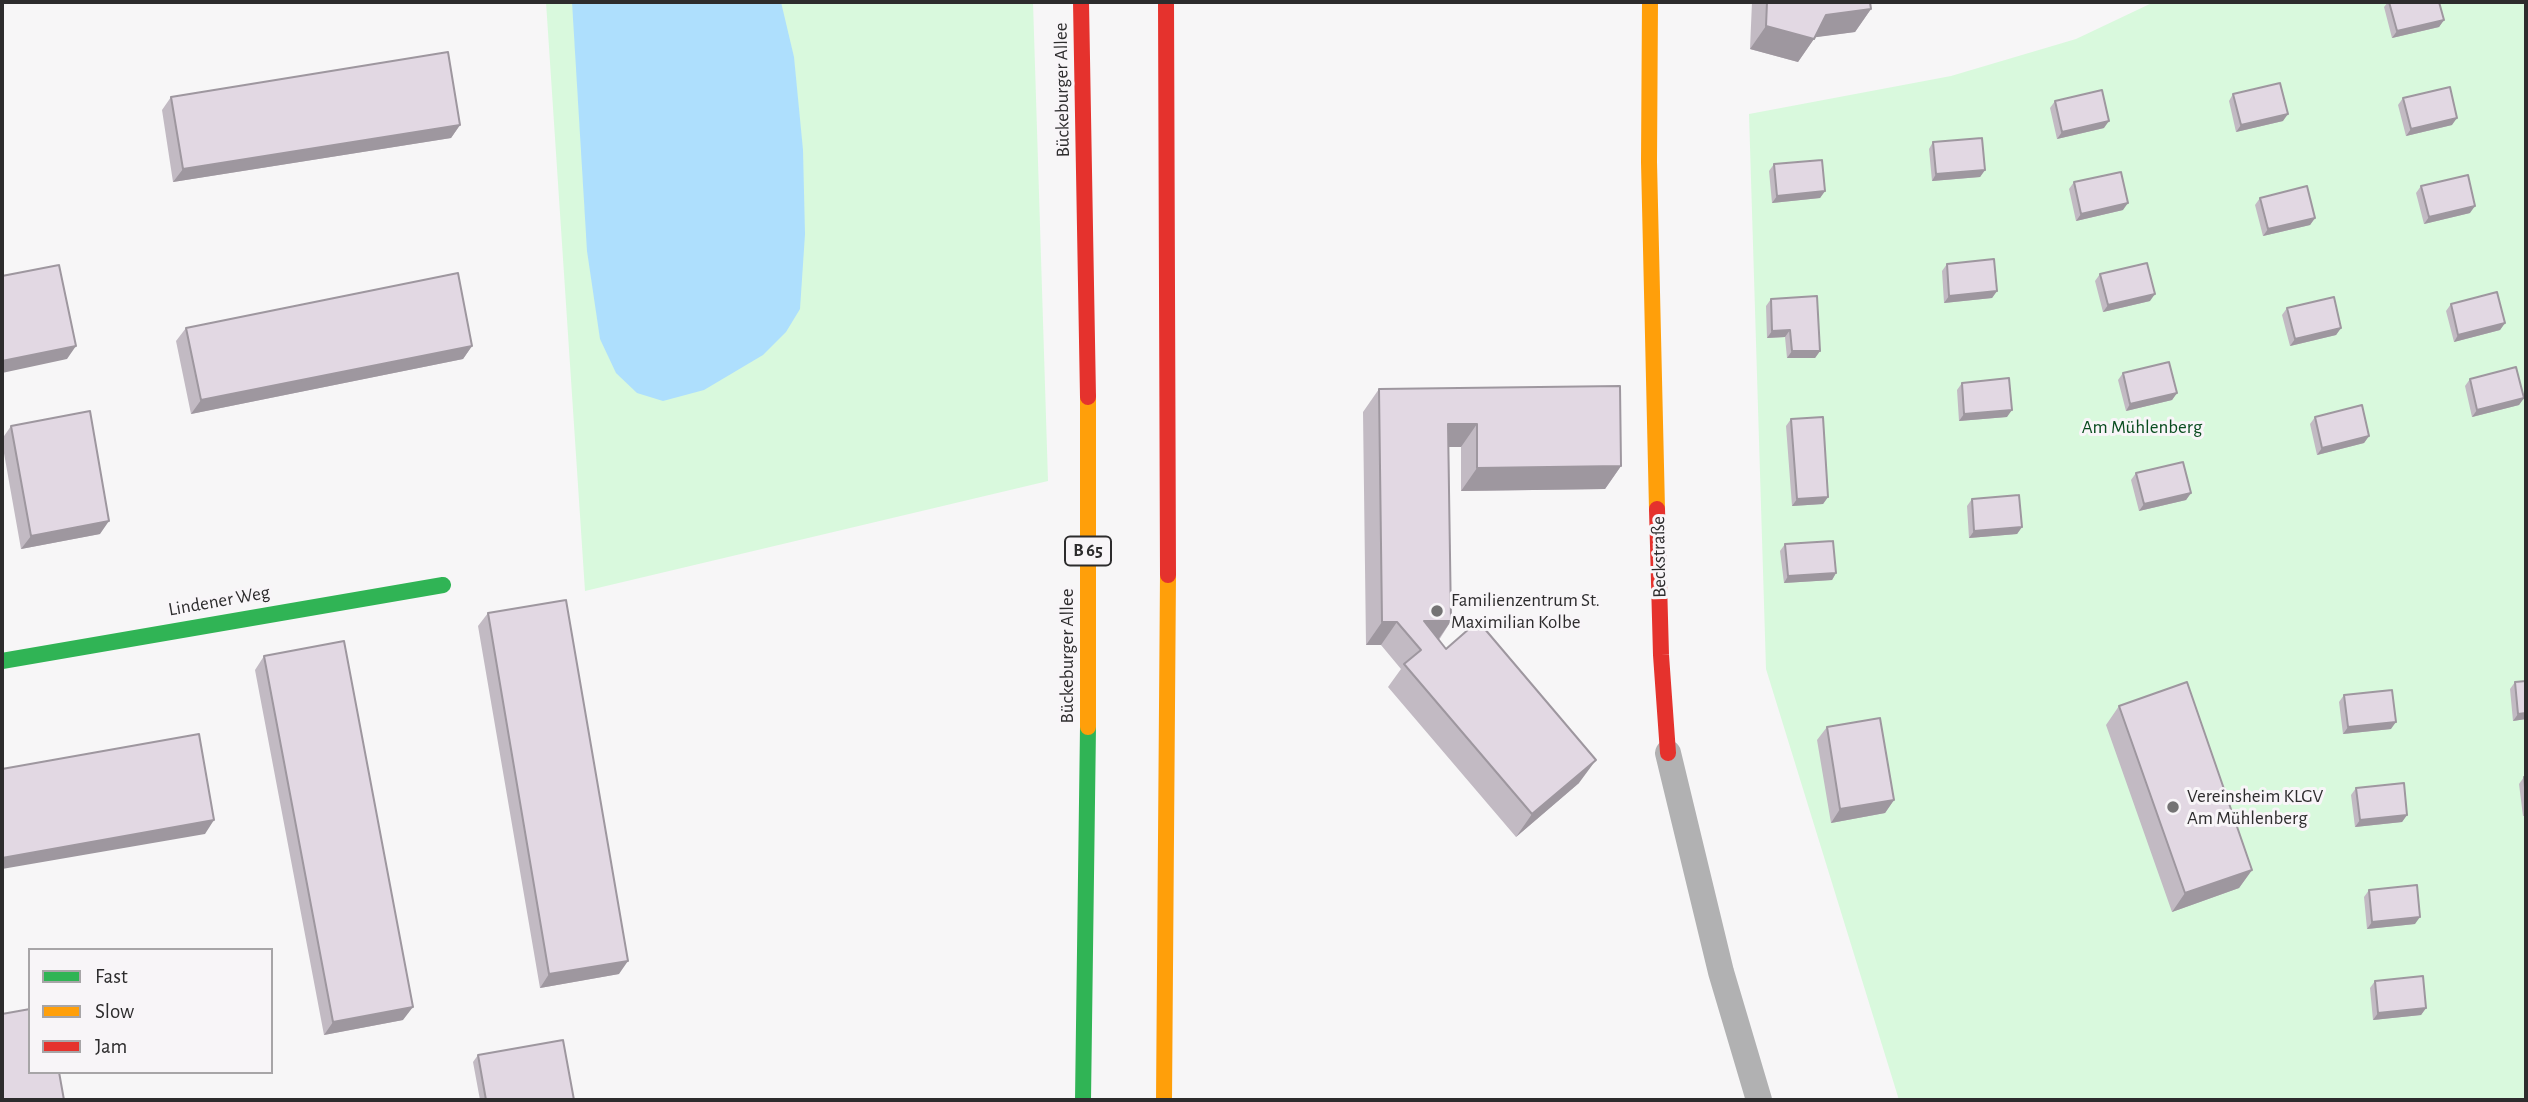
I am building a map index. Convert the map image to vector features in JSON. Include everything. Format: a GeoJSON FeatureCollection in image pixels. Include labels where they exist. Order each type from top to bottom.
{"type":"FeatureCollection","features":[{"type":"Feature","properties":{"kind":"main road","name":"Bückeburger Allee"},"geometry":{"type":"LineString","coordinates":[[1081,2],[1088,400],[1088,720],[1083,1100]]}},
{"type":"Feature","properties":{"kind":"main road"},"geometry":{"type":"LineString","coordinates":[[1164,1100],[1169,720],[1166,2]]}},
{"type":"Feature","properties":{"kind":"main road","name":"Beckstraße"},"geometry":{"type":"LineString","coordinates":[[1650,2],[1649,162],[1661,655],[1668,752]]}},
{"type":"Feature","properties":{"kind":"main road","name":"Lindener Weg"},"geometry":{"type":"LineString","coordinates":[[2,662],[209,623],[443,585]]}},
{"type":"Feature","properties":{"kind":"lane","name":"Beckstraße"},"geometry":{"type":"LineString","coordinates":[[1668,752],[1711,936],[1759,1100]]}},
{"type":"Feature","properties":{"kind":"green space"},"geometry":{"type":"Polygon","coordinates":[[[546,2],[1033,2],[1048,481],[585,591],[546,2]]]}},
{"type":"Feature","properties":{"kind":"green space","name":"Am Mühlenberg"},"geometry":{"type":"Polygon","coordinates":[[[2154,2],[2526,2],[2526,1100],[1899,1100],[1766,669],[1749,114],[1951,76],[2076,39],[2154,2]]]}},
{"type":"Feature","properties":{"kind":"water"},"geometry":{"type":"Polygon","coordinates":[[[572,2],[781,2],[794,57],[803,150],[805,234],[800,309],[786,332],[763,355],[704,390],[663,401],[637,393],[616,373],[600,339],[587,251],[572,2]]]}},
{"type":"Feature","properties":{"kind":"building"},"geometry":{"type":"Polygon","coordinates":[[[1767,2],[1870,2],[1871,9],[1826,15],[1814,39],[1766,26],[1767,2]]]}},
{"type":"Feature","properties":{"kind":"building"},"geometry":{"type":"Polygon","coordinates":[[[2389,2],[2439,2],[2444,20],[2397,31],[2389,2]]]}},
{"type":"Feature","properties":{"kind":"building"},"geometry":{"type":"Polygon","coordinates":[[[448,52],[460,125],[183,169],[171,97],[448,52]]]}},
{"type":"Feature","properties":{"kind":"building"},"geometry":{"type":"Polygon","coordinates":[[[2280,83],[2288,114],[2241,125],[2233,94],[2280,83]]]}},
{"type":"Feature","properties":{"kind":"building"},"geometry":{"type":"Polygon","coordinates":[[[2450,87],[2457,118],[2411,129],[2403,98],[2450,87]]]}},
{"type":"Feature","properties":{"kind":"building"},"geometry":{"type":"Polygon","coordinates":[[[2102,90],[2109,121],[2062,132],[2055,101],[2102,90]]]}},
{"type":"Feature","properties":{"kind":"building"},"geometry":{"type":"Polygon","coordinates":[[[1982,138],[1985,170],[1936,174],[1933,142],[1982,138]]]}},
{"type":"Feature","properties":{"kind":"building"},"geometry":{"type":"Polygon","coordinates":[[[1822,160],[1825,191],[1777,196],[1774,164],[1822,160]]]}},
{"type":"Feature","properties":{"kind":"building"},"geometry":{"type":"Polygon","coordinates":[[[2121,172],[2128,203],[2081,214],[2074,182],[2121,172]]]}},
{"type":"Feature","properties":{"kind":"building"},"geometry":{"type":"Polygon","coordinates":[[[2468,175],[2475,206],[2429,217],[2421,186],[2468,175]]]}},
{"type":"Feature","properties":{"kind":"building"},"geometry":{"type":"Polygon","coordinates":[[[2307,186],[2315,218],[2268,229],[2260,198],[2307,186]]]}},
{"type":"Feature","properties":{"kind":"building"},"geometry":{"type":"Polygon","coordinates":[[[1994,259],[1997,291],[1949,296],[1947,264],[1994,259]]]}},
{"type":"Feature","properties":{"kind":"building"},"geometry":{"type":"Polygon","coordinates":[[[2147,263],[2155,294],[2108,305],[2100,274],[2147,263]]]}},
{"type":"Feature","properties":{"kind":"building"},"geometry":{"type":"Polygon","coordinates":[[[59,265],[76,346],[2,361],[2,276],[59,265]]]}},
{"type":"Feature","properties":{"kind":"building"},"geometry":{"type":"Polygon","coordinates":[[[458,273],[472,346],[201,400],[186,328],[458,273]]]}},
{"type":"Feature","properties":{"kind":"building"},"geometry":{"type":"Polygon","coordinates":[[[2497,292],[2505,323],[2458,335],[2451,304],[2497,292]]]}},
{"type":"Feature","properties":{"kind":"building"},"geometry":{"type":"Polygon","coordinates":[[[1817,296],[1820,351],[1792,351],[1790,330],[1772,331],[1771,299],[1817,296]]]}},
{"type":"Feature","properties":{"kind":"building"},"geometry":{"type":"Polygon","coordinates":[[[2334,297],[2341,328],[2295,339],[2287,308],[2334,297]]]}},
{"type":"Feature","properties":{"kind":"building"},"geometry":{"type":"Polygon","coordinates":[[[2169,362],[2177,393],[2130,404],[2123,373],[2169,362]]]}},
{"type":"Feature","properties":{"kind":"building"},"geometry":{"type":"Polygon","coordinates":[[[2516,367],[2524,398],[2477,410],[2470,379],[2516,367]]]}},
{"type":"Feature","properties":{"kind":"building"},"geometry":{"type":"Polygon","coordinates":[[[2009,378],[2012,410],[1964,414],[1962,383],[2009,378]]]}},
{"type":"Feature","properties":{"kind":"building"},"geometry":{"type":"Polygon","coordinates":[[[1620,386],[1621,466],[1477,468],[1477,424],[1448,424],[1451,621],[1424,621],[1446,649],[1478,621],[1596,760],[1532,814],[1404,664],[1421,650],[1397,622],[1382,622],[1379,389],[1620,386]]]}},
{"type":"Feature","properties":{"kind":"building"},"geometry":{"type":"Polygon","coordinates":[[[2362,405],[2369,436],[2322,448],[2315,417],[2362,405]]]}},
{"type":"Feature","properties":{"kind":"building"},"geometry":{"type":"Polygon","coordinates":[[[90,411],[109,521],[31,536],[11,426],[90,411]]]}},
{"type":"Feature","properties":{"kind":"building"},"geometry":{"type":"Polygon","coordinates":[[[1823,417],[1828,497],[1797,499],[1791,419],[1823,417]]]}},
{"type":"Feature","properties":{"kind":"building"},"geometry":{"type":"Polygon","coordinates":[[[2183,462],[2191,493],[2144,504],[2136,473],[2183,462]]]}},
{"type":"Feature","properties":{"kind":"building"},"geometry":{"type":"Polygon","coordinates":[[[2019,495],[2022,527],[1974,531],[1972,499],[2019,495]]]}},
{"type":"Feature","properties":{"kind":"building"},"geometry":{"type":"Polygon","coordinates":[[[1833,541],[1836,573],[1788,576],[1785,544],[1833,541]]]}},
{"type":"Feature","properties":{"kind":"building"},"geometry":{"type":"Polygon","coordinates":[[[566,600],[628,961],[549,974],[488,613],[566,600]]]}},
{"type":"Feature","properties":{"kind":"building"},"geometry":{"type":"Polygon","coordinates":[[[344,641],[413,1007],[333,1022],[264,656],[344,641]]]}},
{"type":"Feature","properties":{"kind":"building"},"geometry":{"type":"Polygon","coordinates":[[[2526,681],[2526,713],[2518,714],[2515,682],[2526,681]]]}},
{"type":"Feature","properties":{"kind":"building","name":"Vereinsheim KLGV Am Mühlenberg"},"geometry":{"type":"Polygon","coordinates":[[[2187,682],[2252,870],[2185,893],[2119,706],[2187,682]]]}},
{"type":"Feature","properties":{"kind":"building"},"geometry":{"type":"Polygon","coordinates":[[[2392,690],[2396,722],[2348,727],[2344,695],[2392,690]]]}},
{"type":"Feature","properties":{"kind":"building"},"geometry":{"type":"Polygon","coordinates":[[[1880,718],[1894,800],[1840,809],[1827,727],[1880,718]]]}},
{"type":"Feature","properties":{"kind":"building"},"geometry":{"type":"Polygon","coordinates":[[[199,734],[214,820],[2,858],[2,769],[199,734]]]}},
{"type":"Feature","properties":{"kind":"building"},"geometry":{"type":"Polygon","coordinates":[[[2404,783],[2407,815],[2360,820],[2356,788],[2404,783]]]}},
{"type":"Feature","properties":{"kind":"building"},"geometry":{"type":"Polygon","coordinates":[[[2417,885],[2420,917],[2372,922],[2369,890],[2417,885]]]}},
{"type":"Feature","properties":{"kind":"building"},"geometry":{"type":"Polygon","coordinates":[[[2423,976],[2426,1008],[2378,1013],[2375,981],[2423,976]]]}},
{"type":"Feature","properties":{"kind":"building"},"geometry":{"type":"Polygon","coordinates":[[[28,1009],[28,1074],[59,1074],[64,1100],[2,1100],[2,1014],[28,1009]]]}},
{"type":"Feature","properties":{"kind":"building"},"geometry":{"type":"Polygon","coordinates":[[[563,1040],[574,1100],[486,1100],[478,1055],[563,1040]]]}},
{"type":"Feature","properties":{"kind":"traffic: fast"},"geometry":{"type":"LineString","coordinates":[[2,661],[443,585]]}},
{"type":"Feature","properties":{"kind":"traffic: fast"},"geometry":{"type":"LineString","coordinates":[[1083,1100],[1088,727]]}},
{"type":"Feature","properties":{"kind":"traffic: slow"},"geometry":{"type":"LineString","coordinates":[[1650,2],[1649,162],[1657,509]]}},
{"type":"Feature","properties":{"kind":"traffic: slow"},"geometry":{"type":"LineString","coordinates":[[1088,397],[1088,727]]}},
{"type":"Feature","properties":{"kind":"traffic: slow"},"geometry":{"type":"LineString","coordinates":[[1164,1100],[1168,575]]}},
{"type":"Feature","properties":{"kind":"traffic: jam"},"geometry":{"type":"LineString","coordinates":[[1081,2],[1088,397]]}},
{"type":"Feature","properties":{"kind":"traffic: jam"},"geometry":{"type":"LineString","coordinates":[[1166,2],[1168,575]]}},
{"type":"Feature","properties":{"kind":"traffic: jam"},"geometry":{"type":"LineString","coordinates":[[1657,509],[1661,655],[1668,753]]}},
{"type":"Feature","properties":{"kind":"place","name":"Familienzentrum St. Maximilian Kolbe"},"geometry":{"type":"Point","coordinates":[1437,611]}},
{"type":"Feature","properties":{"kind":"place","name":"Vereinsheim KLGV Am Mühlenberg"},"geometry":{"type":"Point","coordinates":[2173,807]}}]}
